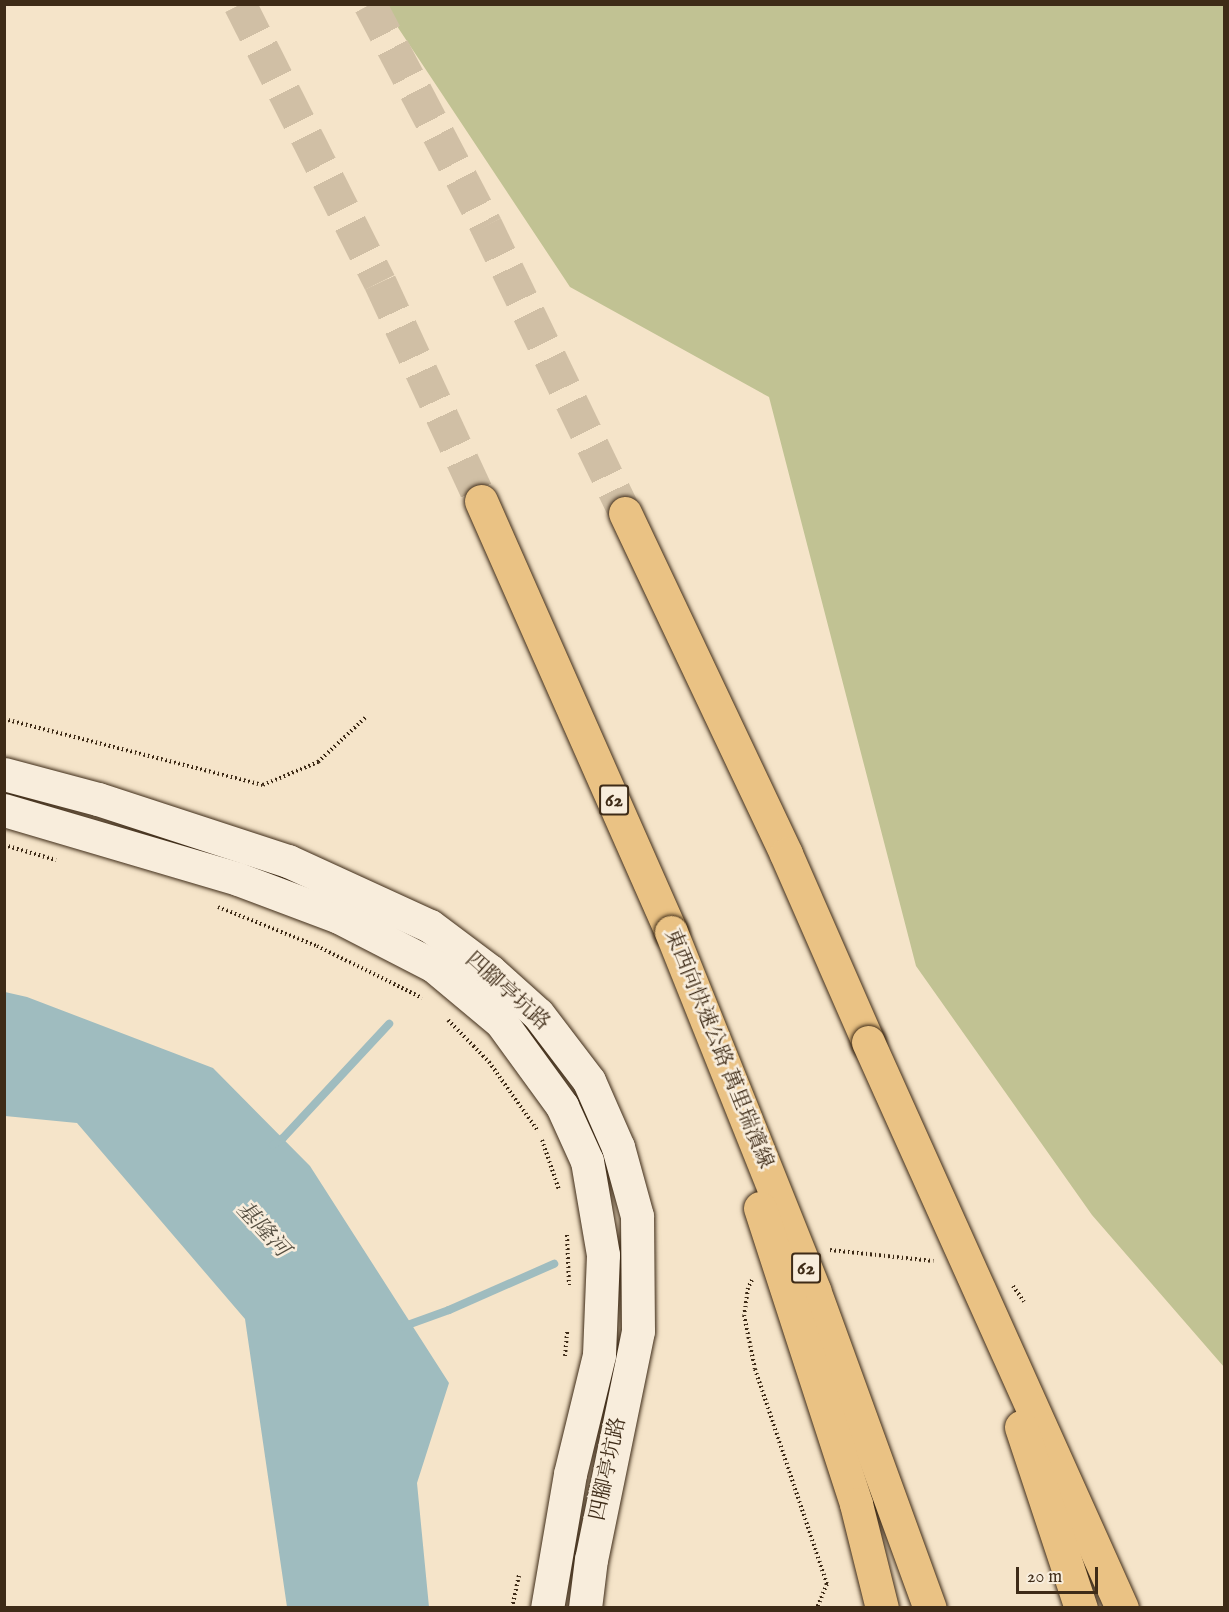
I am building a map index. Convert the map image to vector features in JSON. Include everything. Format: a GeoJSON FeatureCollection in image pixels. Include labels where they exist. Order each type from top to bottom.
{"type":"FeatureCollection","features":[{"type":"Feature","properties":{"kind":"highway","name":"東西向快速公路 萬里瑞濱線"},"geometry":{"type":"LineString","coordinates":[[481,501],[671,932],[814,1290],[930,1608]]}},
{"type":"Feature","properties":{"kind":"highway"},"geometry":{"type":"LineString","coordinates":[[625,513],[786,854],[1122,1608]]}},
{"type":"Feature","properties":{"kind":"highway"},"geometry":{"type":"LineString","coordinates":[[671,932],[855,1504],[882,1608]]}},
{"type":"Feature","properties":{"kind":"highway"},"geometry":{"type":"LineString","coordinates":[[868,1042],[956,1251],[1028,1447],[1081,1608]]}},
{"type":"Feature","properties":{"kind":"street","name":"四腳亭坑路"},"geometry":{"type":"LineString","coordinates":[[4,774],[98,799],[288,861],[430,926],[490,971],[538,1014],[589,1081],[618,1147],[637,1216],[638,1331],[591,1559],[585,1608]]}},
{"type":"Feature","properties":{"kind":"street","name":"四腳亭坑路"},"geometry":{"type":"LineString","coordinates":[[4,810],[238,879],[339,917],[434,966],[501,1022],[562,1106],[587,1161],[603,1256],[599,1355],[570,1474],[547,1608]]}},
{"type":"Feature","properties":{"kind":"path"},"geometry":{"type":"LineString","coordinates":[[4,718],[263,785],[318,762],[367,716]]}},
{"type":"Feature","properties":{"kind":"path"},"geometry":{"type":"LineString","coordinates":[[4,845],[59,861]]}},
{"type":"Feature","properties":{"kind":"path"},"geometry":{"type":"LineString","coordinates":[[212,905],[317,946],[429,1001]]}},
{"type":"Feature","properties":{"kind":"path"},"geometry":{"type":"LineString","coordinates":[[444,1016],[489,1062],[539,1133],[561,1196]]}},
{"type":"Feature","properties":{"kind":"path"},"geometry":{"type":"LineString","coordinates":[[566,1228],[569,1292]]}},
{"type":"Feature","properties":{"kind":"path"},"geometry":{"type":"LineString","coordinates":[[565,1365],[567,1323]]}},
{"type":"Feature","properties":{"kind":"path"},"geometry":{"type":"LineString","coordinates":[[512,1608],[520,1573]]}},
{"type":"Feature","properties":{"kind":"green space"},"geometry":{"type":"Polygon","coordinates":[[[383,5],[1224,5],[1224,1367],[1092,1215],[916,966],[769,397],[570,287],[383,5]]]}},
{"type":"Feature","properties":{"kind":"water","name":"基隆河"},"geometry":{"type":"Polygon","coordinates":[[[5,992],[27,997],[213,1068],[310,1166],[449,1383],[417,1483],[429,1607],[287,1607],[245,1319],[77,1123],[5,1116],[5,992]]]}},
{"type":"Feature","properties":{"kind":"waterway"},"geometry":{"type":"LineString","coordinates":[[273,1145],[283,1138],[389,1024]]}},
{"type":"Feature","properties":{"kind":"waterway"},"geometry":{"type":"LineString","coordinates":[[402,1327],[449,1310],[554,1264]]}},
{"type":"Feature","properties":{"kind":"tunnel"},"geometry":{"type":"LineString","coordinates":[[240,4],[380,282],[481,501]]}},
{"type":"Feature","properties":{"kind":"tunnel"},"geometry":{"type":"LineString","coordinates":[[370,4],[486,225],[625,513]]}}]}
